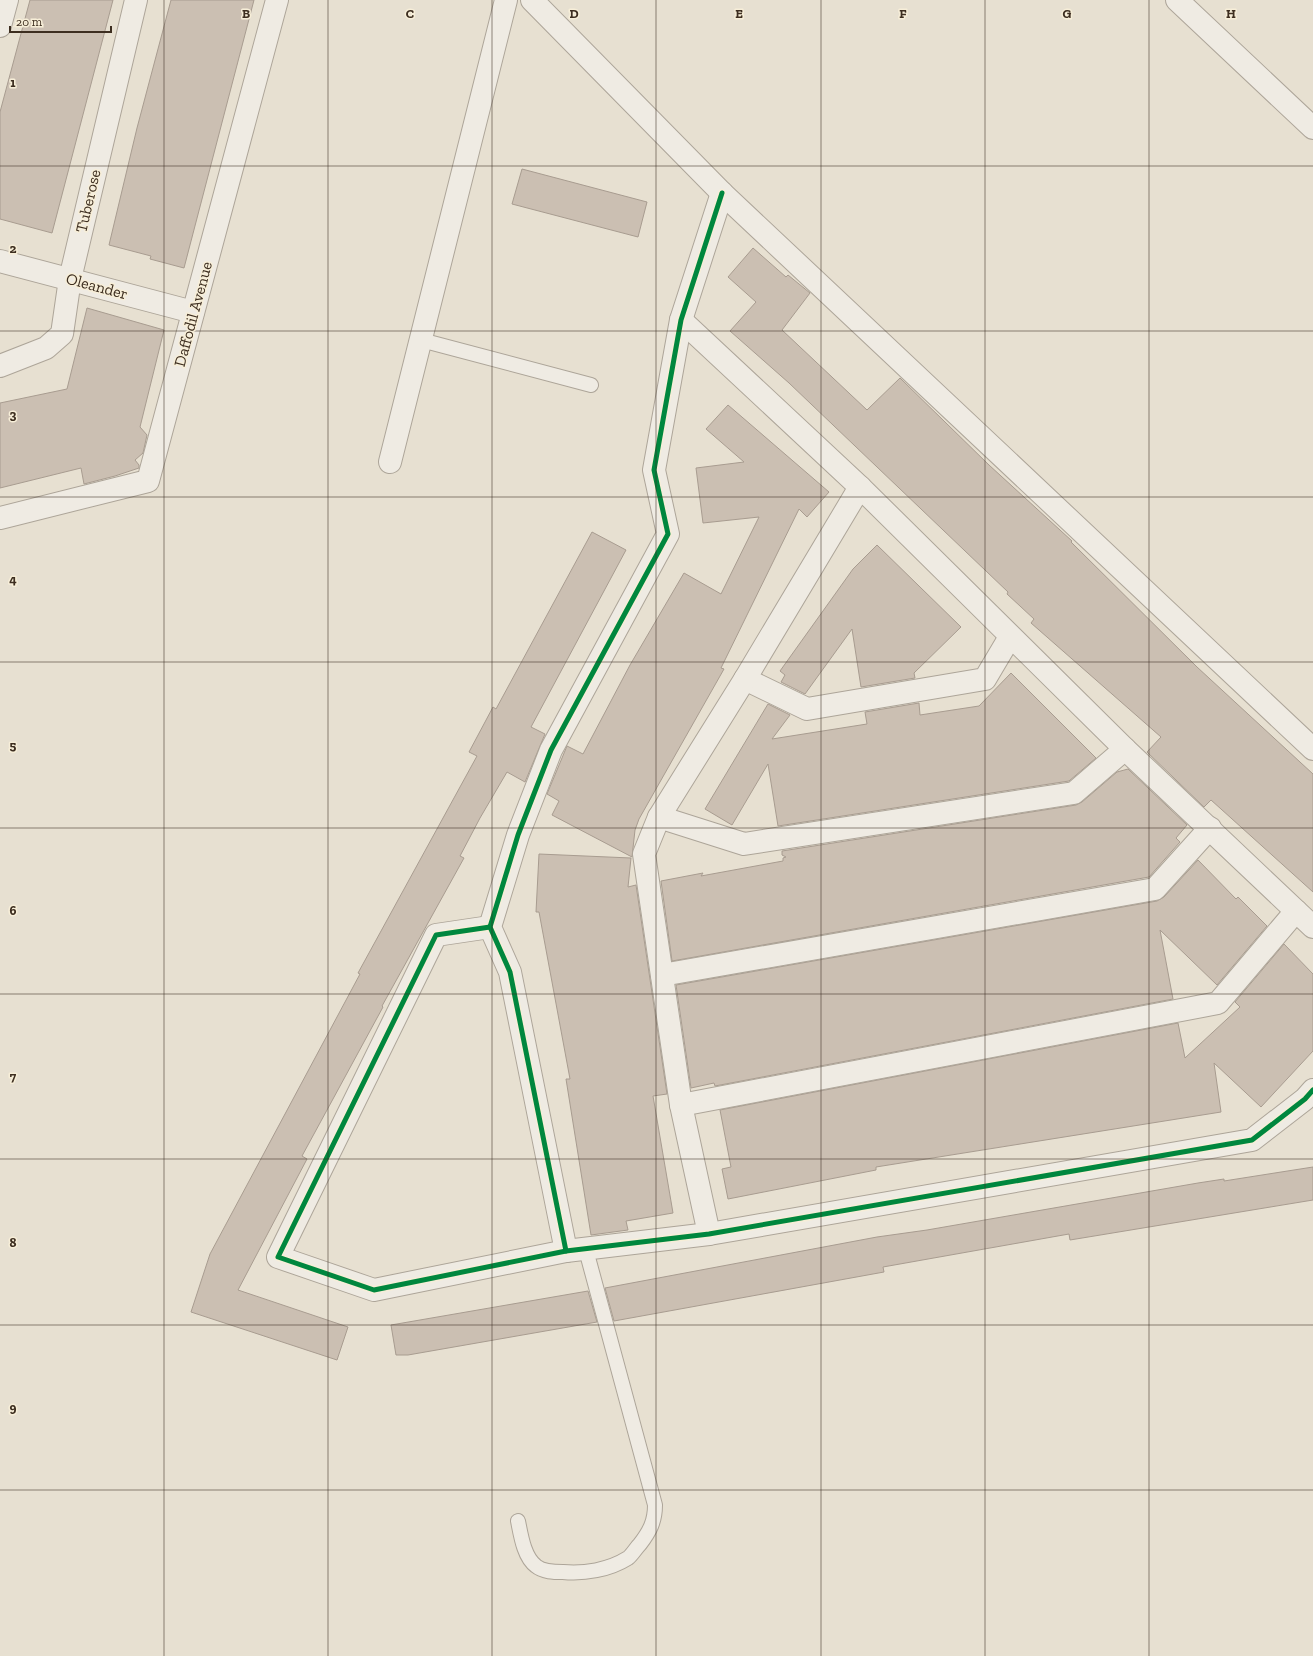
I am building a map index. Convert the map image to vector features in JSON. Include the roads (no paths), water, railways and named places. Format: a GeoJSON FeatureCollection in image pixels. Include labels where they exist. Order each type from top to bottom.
{"type":"FeatureCollection","features":[{"type":"Feature","properties":{"kind":"street"},"geometry":{"type":"LineString","coordinates":[[0,26],[7,0]]}},
{"type":"Feature","properties":{"kind":"street","name":"Tuberose"},"geometry":{"type":"LineString","coordinates":[[0,366],[46,348],[62,334],[70,279],[136,0]]}},
{"type":"Feature","properties":{"kind":"street","name":"Daffodil Avenue"},"geometry":{"type":"LineString","coordinates":[[0,518],[148,481],[277,0]]}},
{"type":"Feature","properties":{"kind":"street"},"geometry":{"type":"LineString","coordinates":[[390,462],[506,0]]}},
{"type":"Feature","properties":{"kind":"street"},"geometry":{"type":"LineString","coordinates":[[532,0],[722,193],[1313,749]]}},
{"type":"Feature","properties":{"kind":"street"},"geometry":{"type":"LineString","coordinates":[[1178,0],[1313,128]]}},
{"type":"Feature","properties":{"kind":"street"},"geometry":{"type":"LineString","coordinates":[[576,1251],[510,972],[490,927],[518,835],[551,750],[668,534],[654,470],[681,320],[722,193]]}},
{"type":"Feature","properties":{"kind":"street","name":"Oleander"},"geometry":{"type":"LineString","coordinates":[[0,261],[193,312]]}},
{"type":"Feature","properties":{"kind":"street"},"geometry":{"type":"LineString","coordinates":[[681,320],[860,487],[1124,749],[1210,828],[1313,927]]}},
{"type":"Feature","properties":{"kind":"street"},"geometry":{"type":"LineString","coordinates":[[709,1234],[681,1105],[644,854],[658,817],[745,679],[860,487]]}},
{"type":"Feature","properties":{"kind":"street"},"geometry":{"type":"LineString","coordinates":[[745,679],[807,709],[985,679],[1010,637]]}},
{"type":"Feature","properties":{"kind":"street"},"geometry":{"type":"LineString","coordinates":[[658,817],[744,844],[1074,793],[1124,749]]}},
{"type":"Feature","properties":{"kind":"street"},"geometry":{"type":"LineString","coordinates":[[662,975],[1155,890],[1210,828]]}},
{"type":"Feature","properties":{"kind":"street"},"geometry":{"type":"LineString","coordinates":[[681,1105],[1218,1003],[1296,911]]}},
{"type":"Feature","properties":{"kind":"street"},"geometry":{"type":"LineString","coordinates":[[490,927],[436,935],[278,1257],[374,1290],[576,1251],[709,1234],[1252,1140],[1310,1099]]}},
{"type":"Feature","properties":{"kind":"lane"},"geometry":{"type":"LineString","coordinates":[[421,340],[591,385]]}},
{"type":"Feature","properties":{"kind":"lane"},"geometry":{"type":"LineString","coordinates":[[518,1521],[521,1536],[529,1557],[536,1567],[548,1572],[573,1573],[602,1569],[629,1557],[650,1531],[655,1517],[655,1505],[576,1251]]}}]}
